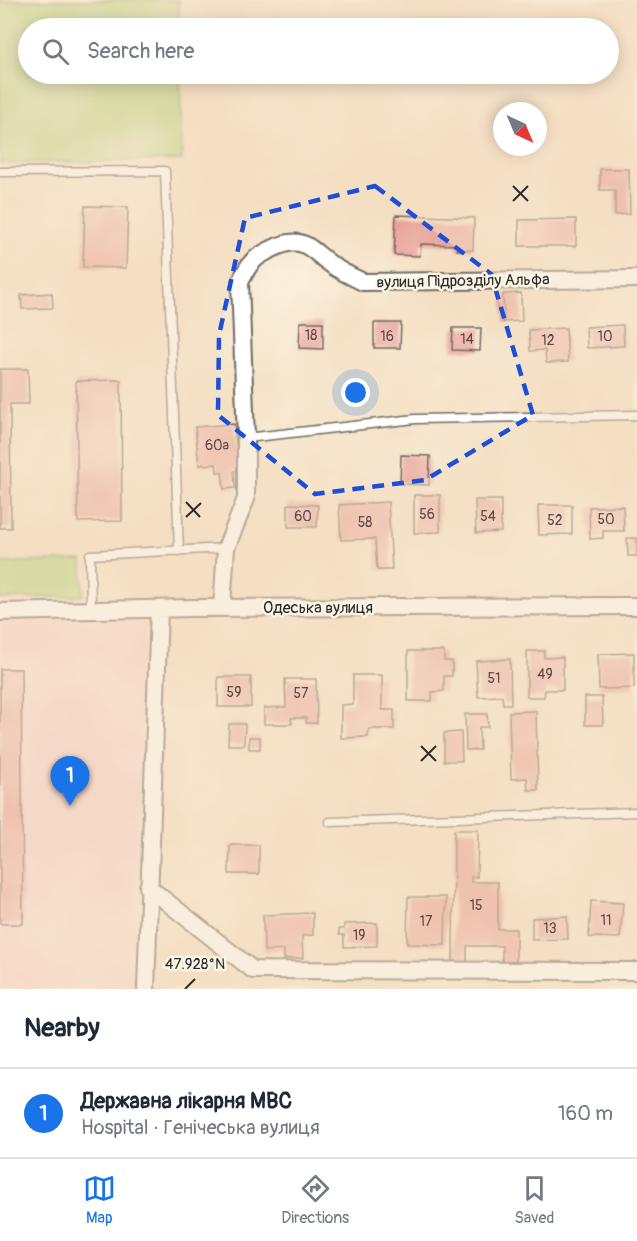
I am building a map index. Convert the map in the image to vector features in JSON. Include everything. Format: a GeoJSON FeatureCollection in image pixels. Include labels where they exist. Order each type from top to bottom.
{"type":"FeatureCollection","features":[{"type":"Feature","properties":{"kind":"street","name":"вулиця Підрозділу Альфа"},"geometry":{"type":"LineString","coordinates":[[246,438],[240,282],[249,264],[283,243],[300,242],[317,251],[336,269],[363,282],[637,279]]}},
{"type":"Feature","properties":{"kind":"street"},"geometry":{"type":"LineString","coordinates":[[222,608],[226,548],[246,499],[246,438]]}},
{"type":"Feature","properties":{"kind":"street","name":"Одеська вулиця"},"geometry":{"type":"LineString","coordinates":[[0,612],[222,608],[637,606]]}},
{"type":"Feature","properties":{"kind":"street"},"geometry":{"type":"LineString","coordinates":[[146,989],[159,609]]}},
{"type":"Feature","properties":{"kind":"street"},"geometry":{"type":"LineString","coordinates":[[148,887],[253,970],[637,971]]}},
{"type":"Feature","properties":{"kind":"lane"},"geometry":{"type":"LineString","coordinates":[[0,172],[165,171],[179,550]]}},
{"type":"Feature","properties":{"kind":"lane"},"geometry":{"type":"LineString","coordinates":[[246,438],[415,419],[637,414]]}},
{"type":"Feature","properties":{"kind":"lane"},"geometry":{"type":"LineString","coordinates":[[91,610],[90,555],[226,548]]}},
{"type":"Feature","properties":{"kind":"lane"},"geometry":{"type":"LineString","coordinates":[[330,822],[637,812]]}},
{"type":"Feature","properties":{"kind":"highlighted area"},"geometry":{"type":"Polygon","coordinates":[[[375,186],[491,274],[533,415],[425,480],[315,494],[218,415],[219,335],[245,218],[375,186]]]}},
{"type":"Feature","properties":{"kind":"shaded area"},"geometry":{"type":"Polygon","coordinates":[[[144,621],[134,989],[0,989],[0,622],[144,621]]]}},
{"type":"Feature","properties":{"kind":"green space"},"geometry":{"type":"Polygon","coordinates":[[[0,0],[179,0],[179,18],[18,18],[18,84],[180,84],[182,160],[0,163],[0,0]]]}},
{"type":"Feature","properties":{"kind":"green space"},"geometry":{"type":"Polygon","coordinates":[[[82,560],[83,596],[0,599],[0,563],[82,560]]]}},
{"type":"Feature","properties":{"kind":"building"},"geometry":{"type":"Polygon","coordinates":[[[600,169],[629,169],[630,214],[615,215],[615,190],[600,190],[600,169]]]}},
{"type":"Feature","properties":{"kind":"building"},"geometry":{"type":"Polygon","coordinates":[[[85,206],[128,207],[126,268],[83,267],[85,206]]]}},
{"type":"Feature","properties":{"kind":"building"},"geometry":{"type":"Polygon","coordinates":[[[396,215],[474,218],[473,250],[457,250],[457,245],[421,244],[420,256],[394,255],[396,215]]]}},
{"type":"Feature","properties":{"kind":"building"},"geometry":{"type":"Polygon","coordinates":[[[576,219],[576,246],[519,246],[519,220],[576,219]]]}},
{"type":"Feature","properties":{"kind":"building"},"geometry":{"type":"Polygon","coordinates":[[[52,293],[53,308],[22,309],[21,295],[52,293]]]}},
{"type":"Feature","properties":{"kind":"building"},"geometry":{"type":"Polygon","coordinates":[[[521,293],[522,321],[504,322],[503,294],[521,293]]]}},
{"type":"Feature","properties":{"kind":"building"},"geometry":{"type":"Polygon","coordinates":[[[300,322],[323,322],[323,349],[299,348],[300,322]]]}},
{"type":"Feature","properties":{"kind":"building"},"geometry":{"type":"Polygon","coordinates":[[[374,323],[401,323],[400,348],[374,348],[374,323]]]}},
{"type":"Feature","properties":{"kind":"building"},"geometry":{"type":"Polygon","coordinates":[[[623,325],[624,346],[587,348],[586,327],[623,325]]]}},
{"type":"Feature","properties":{"kind":"building"},"geometry":{"type":"Polygon","coordinates":[[[453,328],[481,328],[480,351],[452,350],[453,328]]]}},
{"type":"Feature","properties":{"kind":"building"},"geometry":{"type":"Polygon","coordinates":[[[566,328],[568,362],[546,363],[545,350],[530,351],[529,330],[566,328]]]}},
{"type":"Feature","properties":{"kind":"building"},"geometry":{"type":"Polygon","coordinates":[[[0,369],[28,369],[29,404],[10,404],[11,528],[0,528],[0,369]]]}},
{"type":"Feature","properties":{"kind":"building"},"geometry":{"type":"Polygon","coordinates":[[[121,380],[122,521],[78,522],[76,381],[121,380]]]}},
{"type":"Feature","properties":{"kind":"building"},"geometry":{"type":"Polygon","coordinates":[[[234,424],[239,470],[234,471],[235,488],[224,489],[222,472],[217,472],[216,464],[199,465],[195,427],[234,424]]]}},
{"type":"Feature","properties":{"kind":"building"},"geometry":{"type":"Polygon","coordinates":[[[401,455],[430,456],[429,485],[400,484],[401,455]]]}},
{"type":"Feature","properties":{"kind":"building"},"geometry":{"type":"Polygon","coordinates":[[[414,495],[440,495],[440,532],[414,533],[414,495]]]}},
{"type":"Feature","properties":{"kind":"building"},"geometry":{"type":"Polygon","coordinates":[[[475,500],[501,500],[501,532],[476,533],[475,500]]]}},
{"type":"Feature","properties":{"kind":"building"},"geometry":{"type":"Polygon","coordinates":[[[388,502],[392,570],[377,570],[375,539],[341,540],[339,505],[388,502]]]}},
{"type":"Feature","properties":{"kind":"building"},"geometry":{"type":"Polygon","coordinates":[[[288,504],[318,505],[317,527],[288,527],[288,504]]]}},
{"type":"Feature","properties":{"kind":"building"},"geometry":{"type":"Polygon","coordinates":[[[538,505],[572,505],[572,534],[539,535],[538,505]]]}},
{"type":"Feature","properties":{"kind":"building"},"geometry":{"type":"Polygon","coordinates":[[[623,506],[624,531],[603,531],[603,538],[590,539],[589,507],[623,506]]]}},
{"type":"Feature","properties":{"kind":"building"},"geometry":{"type":"Polygon","coordinates":[[[627,538],[637,538],[637,556],[628,556],[627,538]]]}},
{"type":"Feature","properties":{"kind":"building"},"geometry":{"type":"Polygon","coordinates":[[[408,651],[444,651],[444,661],[452,661],[452,676],[444,676],[444,691],[432,692],[432,701],[408,701],[408,651]]]}},
{"type":"Feature","properties":{"kind":"building"},"geometry":{"type":"Polygon","coordinates":[[[527,651],[544,651],[544,658],[563,657],[563,690],[545,690],[544,697],[527,697],[527,651]]]}},
{"type":"Feature","properties":{"kind":"building"},"geometry":{"type":"Polygon","coordinates":[[[634,653],[634,688],[599,689],[598,654],[634,653]]]}},
{"type":"Feature","properties":{"kind":"building"},"geometry":{"type":"Polygon","coordinates":[[[510,659],[511,704],[503,704],[502,696],[478,697],[476,661],[510,659]]]}},
{"type":"Feature","properties":{"kind":"building"},"geometry":{"type":"Polygon","coordinates":[[[0,669],[21,669],[23,924],[0,924],[0,669]]]}},
{"type":"Feature","properties":{"kind":"building"},"geometry":{"type":"Polygon","coordinates":[[[353,675],[382,675],[382,710],[394,710],[394,729],[369,729],[368,737],[341,738],[341,705],[353,704],[353,675]]]}},
{"type":"Feature","properties":{"kind":"building"},"geometry":{"type":"Polygon","coordinates":[[[218,677],[251,677],[251,707],[218,707],[218,677]]]}},
{"type":"Feature","properties":{"kind":"building"},"geometry":{"type":"Polygon","coordinates":[[[285,679],[316,679],[317,723],[306,723],[306,718],[291,718],[292,724],[264,724],[264,708],[286,707],[285,679]]]}},
{"type":"Feature","properties":{"kind":"building"},"geometry":{"type":"Polygon","coordinates":[[[585,697],[602,697],[603,725],[585,725],[585,697]]]}},
{"type":"Feature","properties":{"kind":"building"},"geometry":{"type":"Polygon","coordinates":[[[536,711],[538,790],[528,790],[527,778],[511,779],[509,712],[536,711]]]}},
{"type":"Feature","properties":{"kind":"building"},"geometry":{"type":"Polygon","coordinates":[[[465,714],[487,714],[488,727],[479,727],[480,750],[466,750],[465,714]]]}},
{"type":"Feature","properties":{"kind":"building"},"geometry":{"type":"Polygon","coordinates":[[[229,724],[245,724],[244,745],[228,745],[229,724]]]}},
{"type":"Feature","properties":{"kind":"building"},"geometry":{"type":"Polygon","coordinates":[[[461,732],[462,761],[444,761],[444,733],[461,732]]]}},
{"type":"Feature","properties":{"kind":"building"},"geometry":{"type":"Polygon","coordinates":[[[249,737],[260,737],[260,749],[249,749],[249,737]]]}},
{"type":"Feature","properties":{"kind":"building"},"geometry":{"type":"Polygon","coordinates":[[[454,830],[478,830],[477,877],[471,877],[471,882],[498,882],[498,929],[516,929],[516,962],[502,962],[502,946],[467,946],[467,966],[453,966],[454,830]]]}},
{"type":"Feature","properties":{"kind":"building"},"geometry":{"type":"Polygon","coordinates":[[[230,845],[259,845],[259,874],[229,874],[230,845]]]}},
{"type":"Feature","properties":{"kind":"building"},"geometry":{"type":"Polygon","coordinates":[[[408,897],[446,897],[445,945],[407,944],[408,897]]]}},
{"type":"Feature","properties":{"kind":"building"},"geometry":{"type":"Polygon","coordinates":[[[591,901],[623,903],[620,938],[589,937],[591,901]]]}},
{"type":"Feature","properties":{"kind":"building"},"geometry":{"type":"Polygon","coordinates":[[[313,913],[313,935],[302,936],[303,958],[284,959],[284,950],[264,951],[263,915],[313,913]]]}},
{"type":"Feature","properties":{"kind":"building"},"geometry":{"type":"Polygon","coordinates":[[[567,916],[568,939],[532,940],[532,918],[567,916]]]}},
{"type":"Feature","properties":{"kind":"building"},"geometry":{"type":"Polygon","coordinates":[[[377,923],[377,946],[344,947],[344,935],[339,935],[339,929],[344,929],[344,924],[377,923]]]}},
{"type":"Feature","properties":{"kind":"place","name":"Державна лікарня МВС"},"geometry":{"type":"Point","coordinates":[70,806]}}]}
